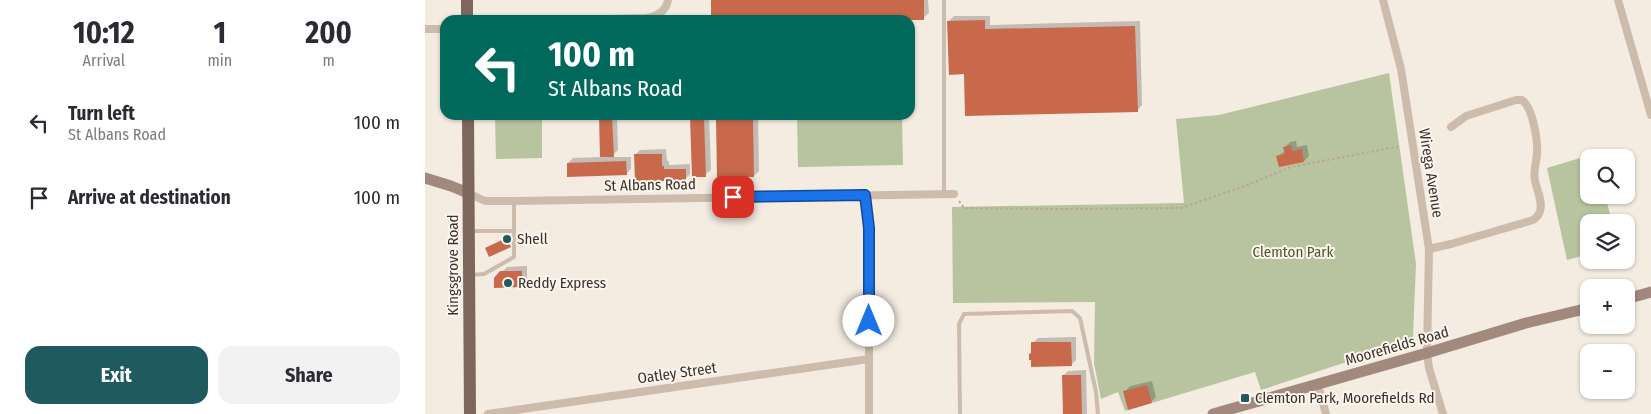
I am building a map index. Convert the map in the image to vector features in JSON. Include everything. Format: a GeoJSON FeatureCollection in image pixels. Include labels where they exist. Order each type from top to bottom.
{"type":"FeatureCollection","features":[{"type":"Feature","properties":{"kind":"main road"},"geometry":{"type":"LineString","coordinates":[[467,0],[467,15]]}},
{"type":"Feature","properties":{"kind":"main road","name":"Kingsgrove Road"},"geometry":{"type":"LineString","coordinates":[[468,120],[470,414]]}},
{"type":"Feature","properties":{"kind":"main road"},"geometry":{"type":"LineString","coordinates":[[425,178],[451,186],[468,194]]}},
{"type":"Feature","properties":{"kind":"main road"},"geometry":{"type":"LineString","coordinates":[[1635,296],[1651,292]]}},
{"type":"Feature","properties":{"kind":"main road","name":"Moorefields Road"},"geometry":{"type":"LineString","coordinates":[[1213,414],[1526,323],[1580,310]]}},
{"type":"Feature","properties":{"kind":"street"},"geometry":{"type":"LineString","coordinates":[[658,15],[664,10],[668,0]]}},
{"type":"Feature","properties":{"kind":"street","name":"Wirega Avenue"},"geometry":{"type":"LineString","coordinates":[[1383,0],[1401,68],[1429,249],[1427,353],[1429,368],[1443,414]]}},
{"type":"Feature","properties":{"kind":"street"},"geometry":{"type":"LineString","coordinates":[[1618,0],[1651,115]]}},
{"type":"Feature","properties":{"kind":"street"},"geometry":{"type":"LineString","coordinates":[[425,29],[440,29]]}},
{"type":"Feature","properties":{"kind":"street"},"geometry":{"type":"LineString","coordinates":[[1429,249],[1533,220],[1540,212],[1541,206],[1534,173],[1537,144],[1532,119],[1525,102],[1516,100],[1466,116],[1451,127]]}},
{"type":"Feature","properties":{"kind":"street","name":"St Albans Road"},"geometry":{"type":"LineString","coordinates":[[468,194],[485,200],[514,201],[954,194]]}},
{"type":"Feature","properties":{"kind":"street"},"geometry":{"type":"LineString","coordinates":[[865,195],[869,228],[869,414]]}},
{"type":"Feature","properties":{"kind":"street","name":"Oatley Street"},"geometry":{"type":"LineString","coordinates":[[489,414],[869,359]]}},
{"type":"Feature","properties":{"kind":"street"},"geometry":{"type":"LineString","coordinates":[[1318,385],[1326,414]]}},
{"type":"Feature","properties":{"kind":"lane"},"geometry":{"type":"LineString","coordinates":[[944,0],[944,194]]}},
{"type":"Feature","properties":{"kind":"lane"},"geometry":{"type":"LineString","coordinates":[[469,275],[484,274],[514,257],[514,201]]}},
{"type":"Feature","properties":{"kind":"lane"},"geometry":{"type":"LineString","coordinates":[[469,231],[514,231]]}},
{"type":"Feature","properties":{"kind":"lane"},"geometry":{"type":"LineString","coordinates":[[960,414],[959,324],[964,314],[1072,311],[1080,318],[1096,392],[1098,414]]}},
{"type":"Feature","properties":{"kind":"path"},"geometry":{"type":"LineString","coordinates":[[954,194],[964,208],[1181,208],[1245,186],[1291,167],[1401,146]]}},
{"type":"Feature","properties":{"kind":"green space","name":"Clemton Park"},"geometry":{"type":"Polygon","coordinates":[[[1389,73],[1416,264],[1413,336],[1411,341],[1261,390],[1255,372],[1125,411],[1118,392],[1101,399],[1094,363],[1095,302],[953,303],[952,207],[1184,203],[1176,119],[1219,115],[1389,73]]]}},
{"type":"Feature","properties":{"kind":"green space"},"geometry":{"type":"Polygon","coordinates":[[[495,120],[542,120],[542,158],[496,159],[495,120]]]}},
{"type":"Feature","properties":{"kind":"green space"},"geometry":{"type":"Polygon","coordinates":[[[797,120],[902,120],[903,165],[798,167],[797,120]]]}},
{"type":"Feature","properties":{"kind":"green space"},"geometry":{"type":"Polygon","coordinates":[[[1580,158],[1580,204],[1607,204],[1610,214],[1580,214],[1580,256],[1567,260],[1547,168],[1580,158]]]}},
{"type":"Feature","properties":{"kind":"building"},"geometry":{"type":"Polygon","coordinates":[[[711,0],[924,0],[924,20],[915,20],[915,15],[711,15],[711,0]]]}},
{"type":"Feature","properties":{"kind":"building"},"geometry":{"type":"Polygon","coordinates":[[[985,20],[985,29],[1135,26],[1138,112],[965,116],[964,74],[949,75],[947,21],[985,20]]]}},
{"type":"Feature","properties":{"kind":"building"},"geometry":{"type":"Polygon","coordinates":[[[599,120],[612,120],[614,157],[600,157],[599,120]]]}},
{"type":"Feature","properties":{"kind":"building"},"geometry":{"type":"Polygon","coordinates":[[[690,120],[704,120],[706,177],[692,177],[690,120]]]}},
{"type":"Feature","properties":{"kind":"building"},"geometry":{"type":"Polygon","coordinates":[[[716,120],[753,120],[754,177],[717,177],[716,120]]]}},
{"type":"Feature","properties":{"kind":"building"},"geometry":{"type":"Polygon","coordinates":[[[1291,145],[1292,151],[1302,149],[1304,162],[1279,167],[1276,156],[1285,154],[1283,147],[1291,145]]]}},
{"type":"Feature","properties":{"kind":"building"},"geometry":{"type":"Polygon","coordinates":[[[634,154],[662,154],[662,166],[664,166],[664,169],[686,169],[686,180],[635,182],[634,154]]]}},
{"type":"Feature","properties":{"kind":"building"},"geometry":{"type":"Polygon","coordinates":[[[626,161],[627,175],[567,177],[567,163],[626,161]]]}},
{"type":"Feature","properties":{"kind":"building"},"geometry":{"type":"Polygon","coordinates":[[[506,238],[511,247],[489,257],[485,248],[506,238]]]}},
{"type":"Feature","properties":{"kind":"building","name":"Reddy Express"},"geometry":{"type":"Polygon","coordinates":[[[500,271],[522,271],[522,287],[494,288],[494,278],[500,271]]]}},
{"type":"Feature","properties":{"kind":"building"},"geometry":{"type":"Polygon","coordinates":[[[1031,342],[1071,342],[1072,366],[1031,367],[1029,354],[1031,353],[1031,342]]]}},
{"type":"Feature","properties":{"kind":"building"},"geometry":{"type":"Polygon","coordinates":[[[1062,375],[1081,375],[1082,414],[1063,414],[1062,375]]]}},
{"type":"Feature","properties":{"kind":"building"},"geometry":{"type":"Polygon","coordinates":[[[1147,385],[1152,403],[1128,410],[1123,391],[1147,385]]]}},
{"type":"Feature","properties":{"kind":"place","name":"Shell"},"geometry":{"type":"Point","coordinates":[507,239]}},
{"type":"Feature","properties":{"kind":"place","name":"Reddy Express"},"geometry":{"type":"Point","coordinates":[508,283]}},
{"type":"Feature","properties":{"kind":"place","name":"Clemton Park, Moorefields Rd"},"geometry":{"type":"Point","coordinates":[1245,398]}},
{"type":"Feature","properties":{"kind":"route"},"geometry":{"type":"LineString","coordinates":[[733,197],[865,195],[869,228],[869,321]]}}]}
